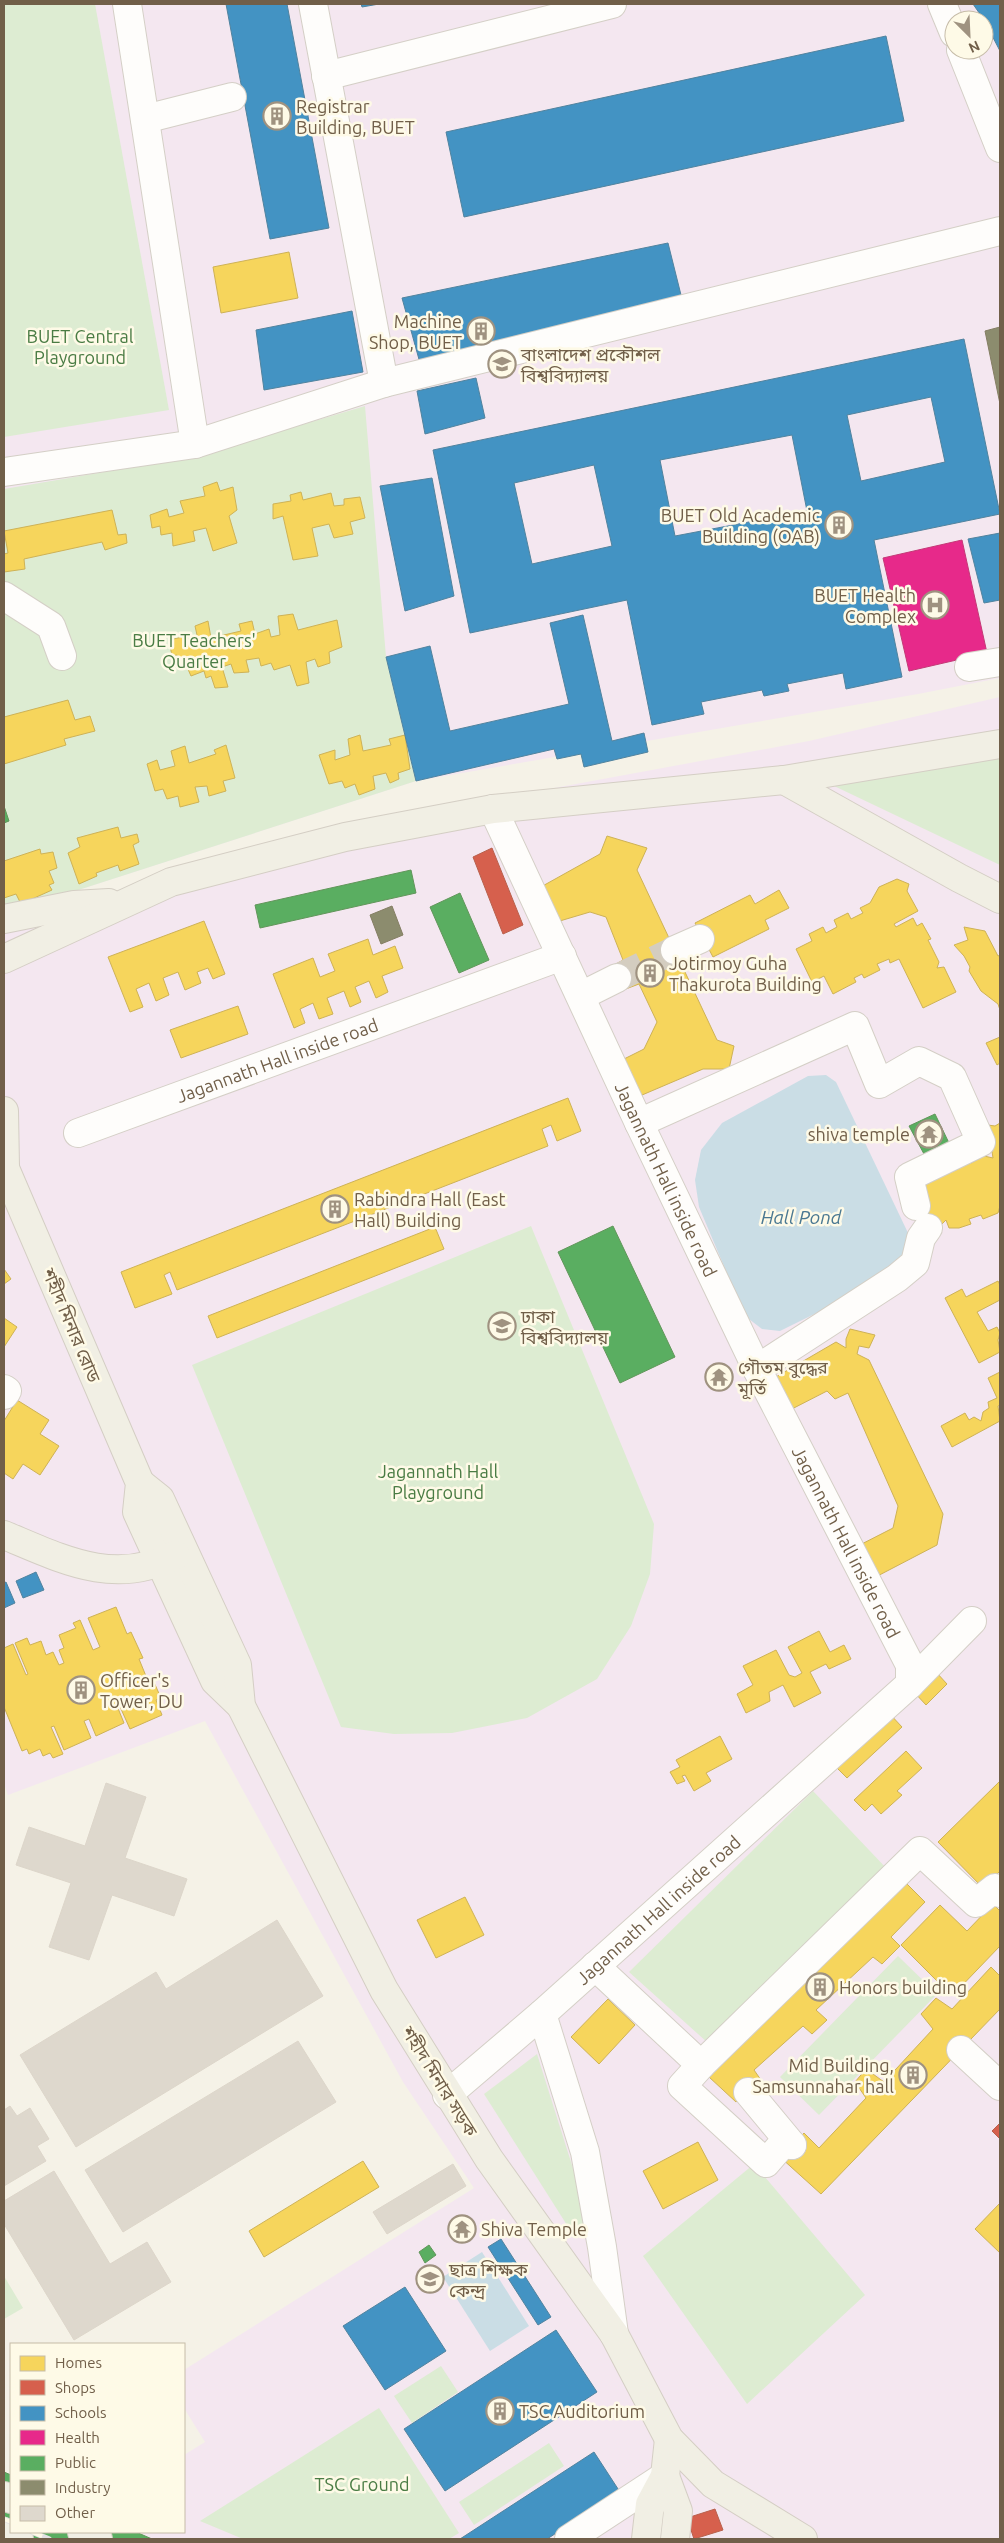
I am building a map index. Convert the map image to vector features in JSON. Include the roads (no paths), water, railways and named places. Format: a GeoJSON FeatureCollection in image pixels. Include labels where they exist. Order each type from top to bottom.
{"type":"FeatureCollection","features":[{"type":"Feature","properties":{"kind":"main road"},"geometry":{"type":"LineString","coordinates":[[4,959],[123,902],[170,882],[345,837],[493,810],[784,780],[1000,744]]}},
{"type":"Feature","properties":{"kind":"main road"},"geometry":{"type":"LineString","coordinates":[[784,780],[1000,899]]}},
{"type":"Feature","properties":{"kind":"main road"},"geometry":{"type":"LineString","coordinates":[[4,919],[74,905],[123,902]]}},
{"type":"Feature","properties":{"kind":"main road","name":"শহীদ মিনার রোড"},"geometry":{"type":"LineString","coordinates":[[4,1111],[4,1167],[140,1484],[137,1512],[160,1563]]}},
{"type":"Feature","properties":{"kind":"main road"},"geometry":{"type":"LineString","coordinates":[[4,1535],[77,1566],[134,1570],[160,1563],[184,1550],[160,1499],[140,1484]]}},
{"type":"Feature","properties":{"kind":"main road","name":"শহীদ মিনার সড়ক"},"geometry":{"type":"LineString","coordinates":[[184,1550],[237,1665],[241,1706]]}},
{"type":"Feature","properties":{"kind":"main road","name":"শহীদ মিনার সড়ক"},"geometry":{"type":"LineString","coordinates":[[160,1563],[215,1681],[241,1706],[384,1990],[489,2159],[614,2334],[669,2440],[713,2484],[803,2539]]}},
{"type":"Feature","properties":{"kind":"main road"},"geometry":{"type":"LineString","coordinates":[[646,2539],[650,2504],[665,2476],[669,2440]]}},
{"type":"Feature","properties":{"kind":"main road"},"geometry":{"type":"LineString","coordinates":[[665,2476],[678,2512],[675,2539]]}},
{"type":"Feature","properties":{"kind":"main road"},"geometry":{"type":"LineString","coordinates":[[4,2532],[19,2539]]}},
{"type":"Feature","properties":{"kind":"main road"},"geometry":{"type":"LineString","coordinates":[[84,2533],[98,2539]]}},
{"type":"Feature","properties":{"kind":"street"},"geometry":{"type":"LineString","coordinates":[[127,4],[195,444]]}},
{"type":"Feature","properties":{"kind":"street"},"geometry":{"type":"LineString","coordinates":[[312,4],[384,383]]}},
{"type":"Feature","properties":{"kind":"street"},"geometry":{"type":"LineString","coordinates":[[326,76],[612,4]]}},
{"type":"Feature","properties":{"kind":"street"},"geometry":{"type":"LineString","coordinates":[[965,60],[1000,148]]}},
{"type":"Feature","properties":{"kind":"street"},"geometry":{"type":"LineString","coordinates":[[145,119],[232,96]]}},
{"type":"Feature","properties":{"kind":"street"},"geometry":{"type":"LineString","coordinates":[[4,472],[195,444],[384,383],[1000,231]]}},
{"type":"Feature","properties":{"kind":"street"},"geometry":{"type":"LineString","coordinates":[[4,596],[51,626],[62,656]]}},
{"type":"Feature","properties":{"kind":"street"},"geometry":{"type":"LineString","coordinates":[[969,667],[1000,662]]}},
{"type":"Feature","properties":{"kind":"street","name":"Jagannath Hall inside road"},"geometry":{"type":"LineString","coordinates":[[448,2095],[542,2014],[910,1684],[910,1665],[757,1369],[639,1123],[493,810]]}},
{"type":"Feature","properties":{"kind":"street"},"geometry":{"type":"LineString","coordinates":[[675,950],[700,939]]}},
{"type":"Feature","properties":{"kind":"street","name":"Jagannath Hall inside road"},"geometry":{"type":"LineString","coordinates":[[78,1133],[562,956]]}},
{"type":"Feature","properties":{"kind":"street"},"geometry":{"type":"LineString","coordinates":[[580,996],[617,978]]}},
{"type":"Feature","properties":{"kind":"street"},"geometry":{"type":"LineString","coordinates":[[639,1123],[855,1026],[879,1084],[919,1061],[952,1077],[981,1142],[909,1177],[922,1217],[921,1238],[915,1263],[757,1369]]}},
{"type":"Feature","properties":{"kind":"street"},"geometry":{"type":"LineString","coordinates":[[4,1389],[6,1391],[4,1395]]}},
{"type":"Feature","properties":{"kind":"street"},"geometry":{"type":"LineString","coordinates":[[910,1684],[972,1621]]}},
{"type":"Feature","properties":{"kind":"street"},"geometry":{"type":"LineString","coordinates":[[748,2092],[792,2145],[785,2141],[766,2163],[682,2086],[712,2060],[920,1851],[976,1903],[995,1888],[1000,1893]]}},
{"type":"Feature","properties":{"kind":"street"},"geometry":{"type":"LineString","coordinates":[[595,1966],[712,2060]]}},
{"type":"Feature","properties":{"kind":"street"},"geometry":{"type":"LineString","coordinates":[[542,2014],[585,2152],[602,2247],[614,2334]]}},
{"type":"Feature","properties":{"kind":"street"},"geometry":{"type":"LineString","coordinates":[[961,2050],[1000,2086]]}},
{"type":"Feature","properties":{"kind":"street"},"geometry":{"type":"LineString","coordinates":[[569,2539],[665,2476]]}},
{"type":"Feature","properties":{"kind":"water","name":"Hall Pond"},"geometry":{"type":"Polygon","coordinates":[[[826,1075],[836,1082],[909,1235],[911,1251],[867,1288],[780,1331],[762,1329],[745,1316],[699,1207],[695,1180],[701,1150],[722,1123],[808,1076],[826,1075]]]}},
{"type":"Feature","properties":{"kind":"water"},"geometry":{"type":"Polygon","coordinates":[[[482,2252],[529,2326],[490,2351],[443,2277],[482,2252]]]}},
{"type":"Feature","properties":{"kind":"tunnel"},"geometry":{"type":"LineString","coordinates":[[617,978],[675,950]]}},
{"type":"Feature","properties":{"kind":"railway"},"geometry":{"type":"LineString","coordinates":[[4,2519],[10,2522]]}},
{"type":"Feature","properties":{"kind":"railway"},"geometry":{"type":"LineString","coordinates":[[34,2533],[49,2539]]}},
{"type":"Feature","properties":{"kind":"place","name":"Registrar Building, BUET"},"geometry":{"type":"Point","coordinates":[277,116]}},
{"type":"Feature","properties":{"kind":"place","name":"Machine Shop, BUET"},"geometry":{"type":"Point","coordinates":[481,331]}},
{"type":"Feature","properties":{"kind":"place","name":"বাংলাদেশ প্রকৌশল বিশ্ববিদ্যালয়"},"geometry":{"type":"Point","coordinates":[502,364]}},
{"type":"Feature","properties":{"kind":"place","name":"BUET Old Academic Building (OAB)"},"geometry":{"type":"Point","coordinates":[839,525]}},
{"type":"Feature","properties":{"kind":"place","name":"BUET Health Complex"},"geometry":{"type":"Point","coordinates":[935,605]}},
{"type":"Feature","properties":{"kind":"place","name":"Jotirmoy Guha Thakurota Building"},"geometry":{"type":"Point","coordinates":[650,973]}},
{"type":"Feature","properties":{"kind":"place","name":"shiva temple"},"geometry":{"type":"Point","coordinates":[929,1134]}},
{"type":"Feature","properties":{"kind":"place","name":"Rabindra Hall (East Hall) Building"},"geometry":{"type":"Point","coordinates":[335,1209]}},
{"type":"Feature","properties":{"kind":"place","name":"ঢাকা বিশ্ববিদ্যালয়"},"geometry":{"type":"Point","coordinates":[502,1326]}},
{"type":"Feature","properties":{"kind":"place","name":"গৌতম বুদ্ধের মূর্তি"},"geometry":{"type":"Point","coordinates":[719,1377]}},
{"type":"Feature","properties":{"kind":"place","name":"Officer's Tower, DU"},"geometry":{"type":"Point","coordinates":[81,1690]}},
{"type":"Feature","properties":{"kind":"place","name":"Honors building"},"geometry":{"type":"Point","coordinates":[820,1987]}},
{"type":"Feature","properties":{"kind":"place","name":"Mid Building, Samsunnahar hall"},"geometry":{"type":"Point","coordinates":[913,2075]}},
{"type":"Feature","properties":{"kind":"place","name":"Shiva Temple"},"geometry":{"type":"Point","coordinates":[462,2229]}},
{"type":"Feature","properties":{"kind":"place","name":"ছাত্র শিক্ষক কেন্দ্র"},"geometry":{"type":"Point","coordinates":[430,2279]}},
{"type":"Feature","properties":{"kind":"place","name":"TSC Auditorium"},"geometry":{"type":"Point","coordinates":[500,2411]}},
{"type":"Feature","properties":{"kind":"park label","name":"BUET Central Playground"},"geometry":{"type":"Point","coordinates":[80,346]}},
{"type":"Feature","properties":{"kind":"park label","name":"BUET Teachers' Quarter"},"geometry":{"type":"Point","coordinates":[194,650]}},
{"type":"Feature","properties":{"kind":"park label","name":"Jagannath Hall Playground"},"geometry":{"type":"Point","coordinates":[438,1481]}},
{"type":"Feature","properties":{"kind":"park label","name":"TSC Ground"},"geometry":{"type":"Point","coordinates":[362,2484]}}]}
